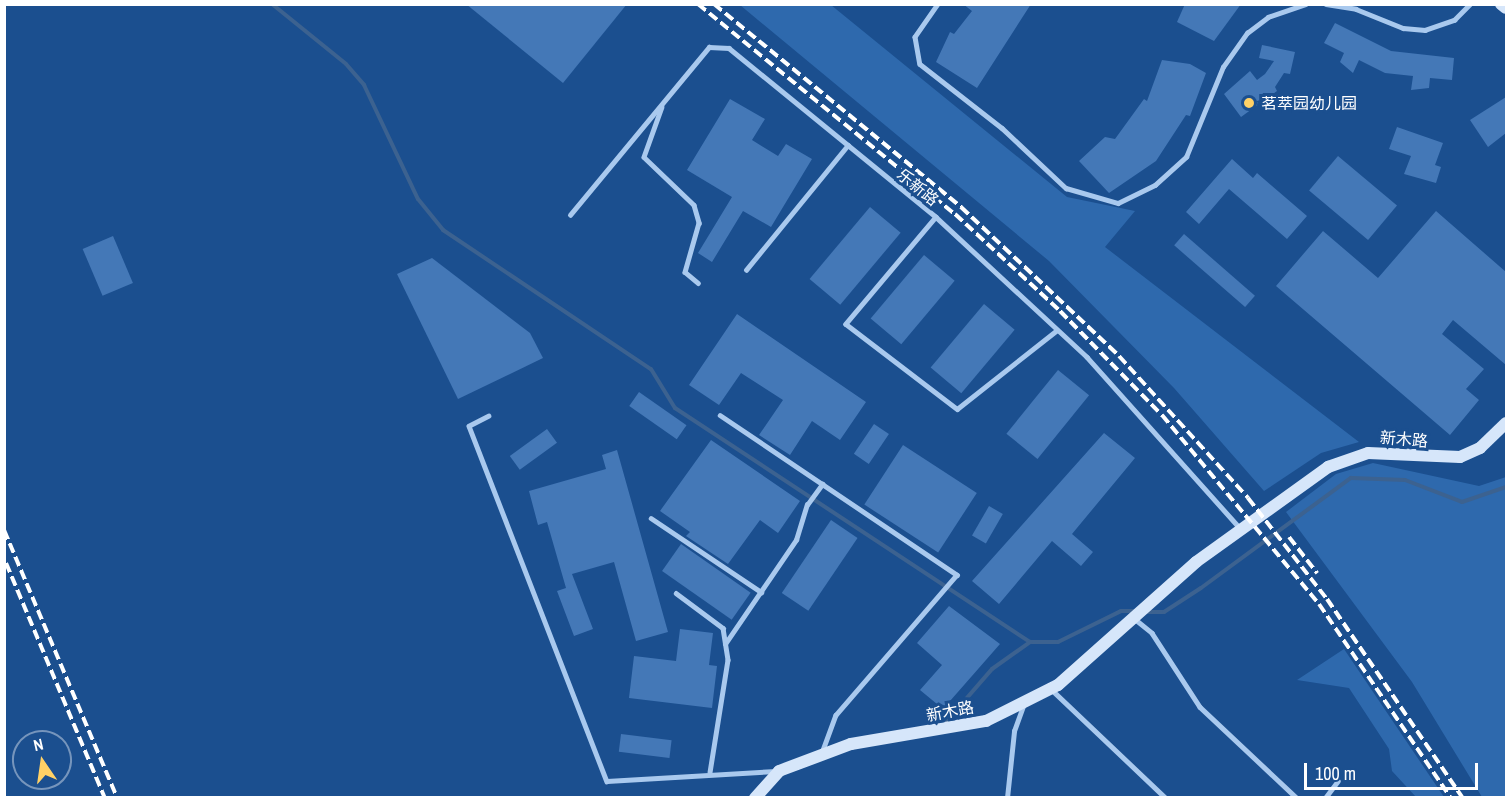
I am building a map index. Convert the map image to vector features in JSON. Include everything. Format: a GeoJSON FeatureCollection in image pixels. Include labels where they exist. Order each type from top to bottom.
{"type":"FeatureCollection","features":[{"type":"Feature","properties":{"kind":"street"},"geometry":{"type":"LineString","coordinates":[[1501,4],[1506,8]]}},
{"type":"Feature","properties":{"kind":"street","name":"新木路"},"geometry":{"type":"LineString","coordinates":[[755,798],[779,771],[851,744],[986,721],[1050,688],[1155,598],[1341,460],[1381,453],[1460,457],[1480,448],[1506,423]]}},
{"type":"Feature","properties":{"kind":"lane"},"geometry":{"type":"LineString","coordinates":[[938,4],[915,37],[920,64],[1002,128],[1066,188],[1118,203],[1155,185],[1185,157],[1223,67],[1247,33],[1268,17],[1305,4]]}},
{"type":"Feature","properties":{"kind":"lane"},"geometry":{"type":"LineString","coordinates":[[1326,4],[1356,9],[1403,28],[1425,30],[1454,20],[1470,4]]}},
{"type":"Feature","properties":{"kind":"lane","name":"乐新路"},"geometry":{"type":"LineString","coordinates":[[570,215],[709,47],[729,48],[936,217],[1057,330],[1243,531]]}},
{"type":"Feature","properties":{"kind":"lane"},"geometry":{"type":"LineString","coordinates":[[664,102],[644,157],[694,205],[699,223],[685,272],[698,284]]}},
{"type":"Feature","properties":{"kind":"lane"},"geometry":{"type":"LineString","coordinates":[[746,270],[848,145]]}},
{"type":"Feature","properties":{"kind":"lane"},"geometry":{"type":"LineString","coordinates":[[936,217],[846,324],[957,409],[1057,330]]}},
{"type":"Feature","properties":{"kind":"lane"},"geometry":{"type":"LineString","coordinates":[[720,415],[957,575],[836,715],[821,756]]}},
{"type":"Feature","properties":{"kind":"lane"},"geometry":{"type":"LineString","coordinates":[[489,416],[469,426],[607,781],[710,772],[779,771]]}},
{"type":"Feature","properties":{"kind":"lane"},"geometry":{"type":"LineString","coordinates":[[725,644],[796,540],[807,505],[822,484]]}},
{"type":"Feature","properties":{"kind":"lane"},"geometry":{"type":"LineString","coordinates":[[651,518],[761,592]]}},
{"type":"Feature","properties":{"kind":"lane"},"geometry":{"type":"LineString","coordinates":[[676,594],[723,628],[728,660],[710,772]]}},
{"type":"Feature","properties":{"kind":"lane"},"geometry":{"type":"LineString","coordinates":[[1133,617],[1152,633],[1200,707],[1297,798]]}},
{"type":"Feature","properties":{"kind":"lane"},"geometry":{"type":"LineString","coordinates":[[1050,688],[1166,798]]}},
{"type":"Feature","properties":{"kind":"lane"},"geometry":{"type":"LineString","coordinates":[[1007,798],[1014,731],[1025,701]]}},
{"type":"Feature","properties":{"kind":"lane"},"geometry":{"type":"LineString","coordinates":[[1325,798],[1338,781]]}},
{"type":"Feature","properties":{"kind":"shaded area"},"geometry":{"type":"Polygon","coordinates":[[[740,5],[831,5],[1067,197],[1135,211],[1105,247],[1359,442],[1321,453],[1264,491],[1174,388],[1049,261],[740,5]]]}},
{"type":"Feature","properties":{"kind":"shaded area"},"geometry":{"type":"Polygon","coordinates":[[[1373,463],[1479,486],[1506,477],[1506,797],[1482,797],[1412,682],[1286,512],[1336,474],[1373,463]]]}},
{"type":"Feature","properties":{"kind":"shaded area"},"geometry":{"type":"Polygon","coordinates":[[[1344,649],[1444,797],[1416,797],[1392,771],[1389,749],[1349,688],[1297,680],[1344,649]]]}},
{"type":"Feature","properties":{"kind":"building"},"geometry":{"type":"Polygon","coordinates":[[[466,4],[627,4],[563,83],[466,4]]]}},
{"type":"Feature","properties":{"kind":"building"},"geometry":{"type":"Polygon","coordinates":[[[963,4],[1031,4],[977,88],[936,62],[950,32],[954,34],[972,11],[963,4]]]}},
{"type":"Feature","properties":{"kind":"building"},"geometry":{"type":"Polygon","coordinates":[[[1185,4],[1241,4],[1214,41],[1177,22],[1185,4]]]}},
{"type":"Feature","properties":{"kind":"building"},"geometry":{"type":"Polygon","coordinates":[[[1335,23],[1391,51],[1454,58],[1452,80],[1430,78],[1429,88],[1411,90],[1413,76],[1385,73],[1359,60],[1353,73],[1340,62],[1344,53],[1324,43],[1335,23]]]}},
{"type":"Feature","properties":{"kind":"building"},"geometry":{"type":"Polygon","coordinates":[[[1262,45],[1295,52],[1290,74],[1284,73],[1275,87],[1277,91],[1241,117],[1224,94],[1250,71],[1257,80],[1265,74],[1274,61],[1259,58],[1262,45]]]}},
{"type":"Feature","properties":{"kind":"building"},"geometry":{"type":"Polygon","coordinates":[[[1162,60],[1190,64],[1206,73],[1190,116],[1186,115],[1156,161],[1109,193],[1079,161],[1105,137],[1115,139],[1144,99],[1147,101],[1162,60]]]}},
{"type":"Feature","properties":{"kind":"building"},"geometry":{"type":"Polygon","coordinates":[[[1506,97],[1506,133],[1488,147],[1470,120],[1506,97]]]}},
{"type":"Feature","properties":{"kind":"building"},"geometry":{"type":"Polygon","coordinates":[[[730,99],[765,119],[752,140],[778,156],[786,144],[812,159],[771,227],[743,211],[712,262],[698,253],[732,197],[687,170],[730,99]]]}},
{"type":"Feature","properties":{"kind":"building"},"geometry":{"type":"Polygon","coordinates":[[[1397,127],[1443,143],[1435,165],[1441,167],[1436,183],[1404,174],[1411,156],[1389,149],[1397,127]]]}},
{"type":"Feature","properties":{"kind":"building"},"geometry":{"type":"Polygon","coordinates":[[[1338,156],[1397,205],[1368,240],[1309,190],[1338,156]]]}},
{"type":"Feature","properties":{"kind":"building"},"geometry":{"type":"Polygon","coordinates":[[[1232,159],[1253,178],[1257,173],[1307,216],[1287,239],[1229,189],[1199,224],[1186,212],[1232,159]]]}},
{"type":"Feature","properties":{"kind":"building"},"geometry":{"type":"Polygon","coordinates":[[[870,207],[901,233],[840,305],[810,279],[870,207]]]}},
{"type":"Feature","properties":{"kind":"building"},"geometry":{"type":"Polygon","coordinates":[[[1436,211],[1506,272],[1506,365],[1453,320],[1442,334],[1484,369],[1466,389],[1479,400],[1450,435],[1276,286],[1323,231],[1378,278],[1436,211]]]}},
{"type":"Feature","properties":{"kind":"building"},"geometry":{"type":"Polygon","coordinates":[[[1184,234],[1255,296],[1245,307],[1174,245],[1184,234]]]}},
{"type":"Feature","properties":{"kind":"building"},"geometry":{"type":"Polygon","coordinates":[[[113,236],[133,283],[103,296],[83,249],[113,236]]]}},
{"type":"Feature","properties":{"kind":"building"},"geometry":{"type":"Polygon","coordinates":[[[924,255],[955,281],[901,344],[871,319],[924,255]]]}},
{"type":"Feature","properties":{"kind":"building"},"geometry":{"type":"Polygon","coordinates":[[[432,258],[530,333],[543,358],[458,399],[397,274],[432,258]]]}},
{"type":"Feature","properties":{"kind":"building"},"geometry":{"type":"Polygon","coordinates":[[[984,304],[1015,330],[961,393],[931,368],[984,304]]]}},
{"type":"Feature","properties":{"kind":"building"},"geometry":{"type":"Polygon","coordinates":[[[737,314],[866,402],[840,440],[812,421],[790,455],[759,435],[783,400],[741,373],[719,405],[689,385],[737,314]]]}},
{"type":"Feature","properties":{"kind":"building"},"geometry":{"type":"Polygon","coordinates":[[[1058,370],[1089,395],[1037,459],[1006,434],[1058,370]]]}},
{"type":"Feature","properties":{"kind":"building"},"geometry":{"type":"Polygon","coordinates":[[[639,392],[687,425],[677,439],[629,406],[639,392]]]}},
{"type":"Feature","properties":{"kind":"building"},"geometry":{"type":"Polygon","coordinates":[[[874,424],[889,434],[869,464],[854,454],[874,424]]]}},
{"type":"Feature","properties":{"kind":"building"},"geometry":{"type":"Polygon","coordinates":[[[547,429],[557,443],[520,470],[510,456],[547,429]]]}},
{"type":"Feature","properties":{"kind":"building"},"geometry":{"type":"Polygon","coordinates":[[[1104,433],[1135,458],[1072,534],[1093,552],[1081,566],[1052,541],[999,604],[972,581],[1104,433]]]}},
{"type":"Feature","properties":{"kind":"building"},"geometry":{"type":"Polygon","coordinates":[[[711,440],[800,501],[778,533],[760,520],[728,564],[686,536],[690,532],[660,511],[711,440]]]}},
{"type":"Feature","properties":{"kind":"building"},"geometry":{"type":"Polygon","coordinates":[[[903,445],[977,493],[938,552],[864,505],[903,445]]]}},
{"type":"Feature","properties":{"kind":"building"},"geometry":{"type":"Polygon","coordinates":[[[617,450],[668,632],[636,641],[614,562],[572,574],[593,629],[574,636],[557,591],[566,588],[547,522],[538,525],[529,491],[606,469],[602,455],[617,450]]]}},
{"type":"Feature","properties":{"kind":"building"},"geometry":{"type":"Polygon","coordinates":[[[989,506],[1003,514],[986,543],[972,535],[989,506]]]}},
{"type":"Feature","properties":{"kind":"building"},"geometry":{"type":"Polygon","coordinates":[[[831,520],[858,538],[808,611],[782,593],[831,520]]]}},
{"type":"Feature","properties":{"kind":"building"},"geometry":{"type":"Polygon","coordinates":[[[681,544],[751,593],[732,620],[662,571],[681,544]]]}},
{"type":"Feature","properties":{"kind":"building"},"geometry":{"type":"Polygon","coordinates":[[[949,606],[1000,644],[943,709],[920,690],[942,665],[917,643],[949,606]]]}},
{"type":"Feature","properties":{"kind":"building"},"geometry":{"type":"Polygon","coordinates":[[[680,629],[713,633],[709,665],[717,666],[712,708],[629,698],[634,656],[676,661],[680,629]]]}},
{"type":"Feature","properties":{"kind":"building"},"geometry":{"type":"Polygon","coordinates":[[[621,734],[672,740],[669,758],[619,752],[621,734]]]}},
{"type":"Feature","properties":{"kind":"waterway"},"geometry":{"type":"LineString","coordinates":[[272,4],[346,64],[364,85],[418,199],[443,230],[651,369],[675,408],[1030,642],[1058,642],[1121,611],[1136,611]]}},
{"type":"Feature","properties":{"kind":"waterway"},"geometry":{"type":"LineString","coordinates":[[1147,612],[1164,612],[1201,588],[1351,478],[1405,480],[1462,502],[1506,487]]}},
{"type":"Feature","properties":{"kind":"waterway"},"geometry":{"type":"LineString","coordinates":[[946,722],[992,669],[1030,642]]}},
{"type":"Feature","properties":{"kind":"railway"},"geometry":{"type":"LineString","coordinates":[[698,4],[955,214],[1060,311],[1162,415],[1319,604],[1451,798]]}},
{"type":"Feature","properties":{"kind":"railway"},"geometry":{"type":"LineString","coordinates":[[714,4],[961,207],[1119,356],[1248,498],[1327,599],[1463,798]]}},
{"type":"Feature","properties":{"kind":"railway"},"geometry":{"type":"LineString","coordinates":[[4,530],[117,798]]}},
{"type":"Feature","properties":{"kind":"railway"},"geometry":{"type":"LineString","coordinates":[[1289,537],[1317,573]]}},
{"type":"Feature","properties":{"kind":"railway"},"geometry":{"type":"LineString","coordinates":[[6,563],[105,798]]}},
{"type":"Feature","properties":{"kind":"place","name":"茗萃园幼儿园"},"geometry":{"type":"Point","coordinates":[1249,103]}}]}
